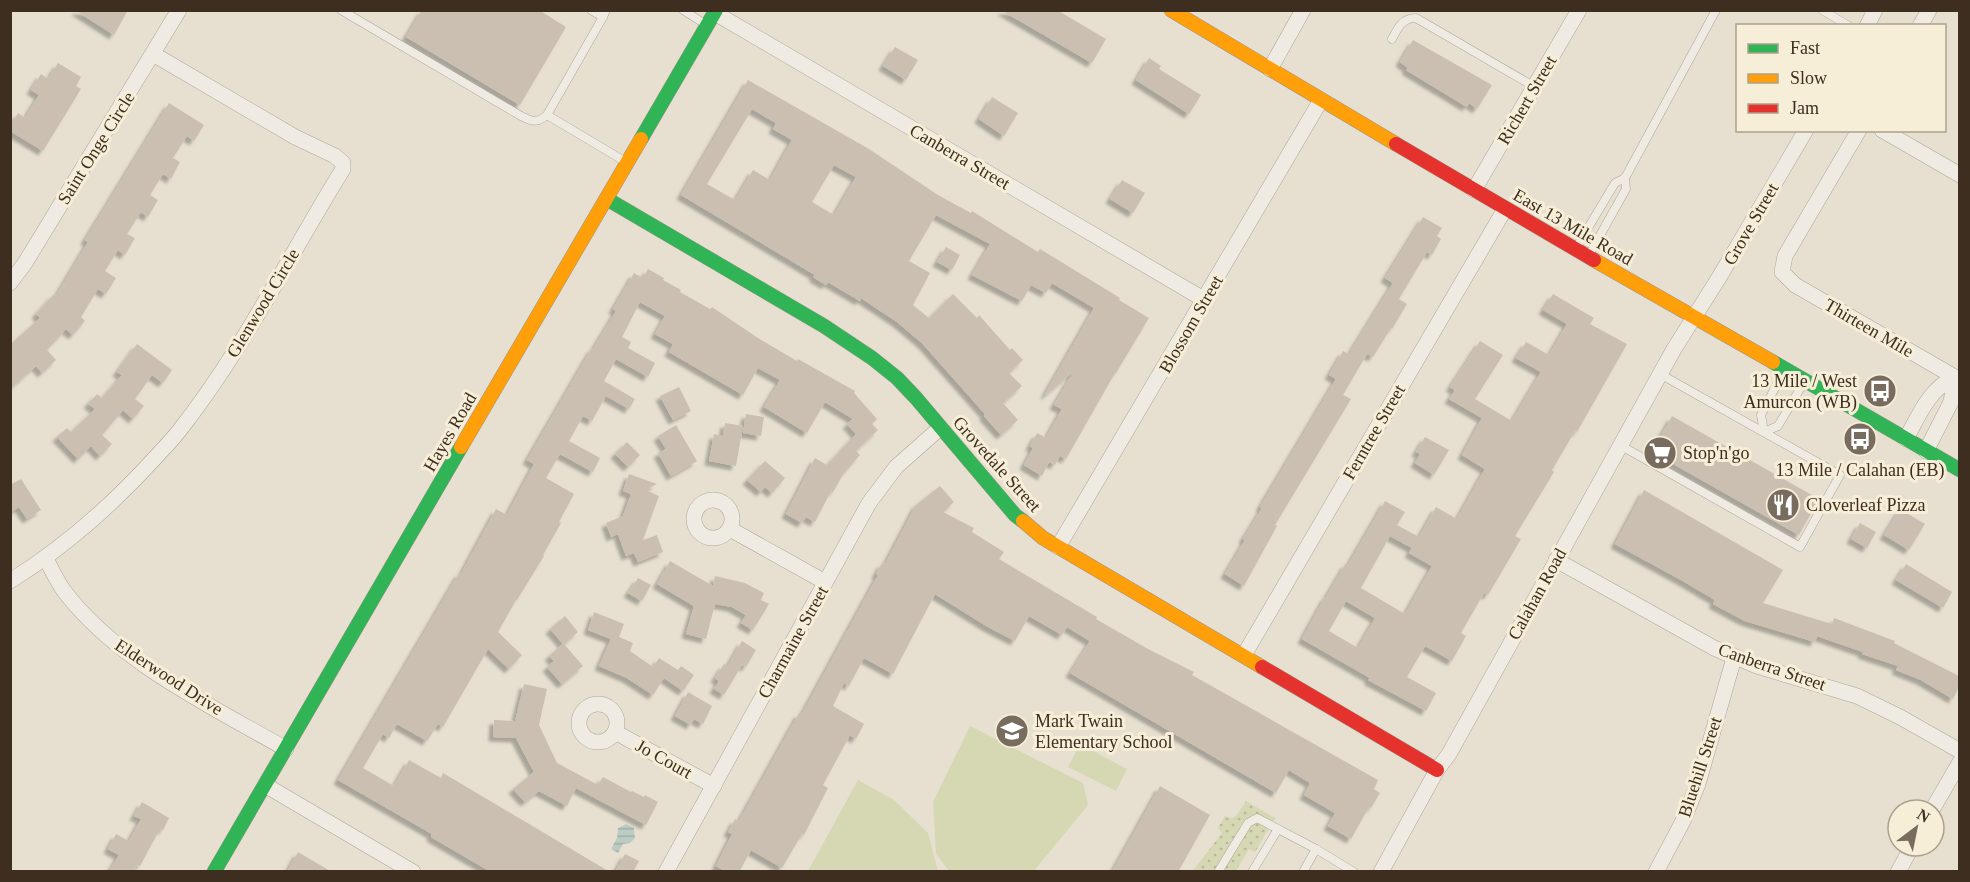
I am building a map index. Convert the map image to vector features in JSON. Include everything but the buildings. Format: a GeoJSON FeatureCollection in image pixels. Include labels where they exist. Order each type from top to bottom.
{"type":"FeatureCollection","features":[{"type":"Feature","properties":{"kind":"street","name":"Saint Onge Circle"},"geometry":{"type":"LineString","coordinates":[[10,283],[179,10]]}},
{"type":"Feature","properties":{"kind":"street","name":"East 13 Mile Road"},"geometry":{"type":"LineString","coordinates":[[1171,10],[1505,209],[1959,470]]}},
{"type":"Feature","properties":{"kind":"street"},"geometry":{"type":"LineString","coordinates":[[1270,69],[1303,10]]}},
{"type":"Feature","properties":{"kind":"street","name":"Richert Street"},"geometry":{"type":"LineString","coordinates":[[1474,190],[1579,10]]}},
{"type":"Feature","properties":{"kind":"street"},"geometry":{"type":"LineString","coordinates":[[1868,24],[1875,10]]}},
{"type":"Feature","properties":{"kind":"street"},"geometry":{"type":"LineString","coordinates":[[1921,24],[1929,10]]}},
{"type":"Feature","properties":{"kind":"street","name":"Hayes Road"},"geometry":{"type":"LineString","coordinates":[[214,872],[713,16]]}},
{"type":"Feature","properties":{"kind":"street","name":"Canberra Street"},"geometry":{"type":"LineString","coordinates":[[713,16],[1205,300]]}},
{"type":"Feature","properties":{"kind":"street","name":"Glenwood Circle"},"geometry":{"type":"LineString","coordinates":[[10,581],[46,559],[132,483],[178,432],[233,355],[343,169],[343,163],[334,156],[153,54]]}},
{"type":"Feature","properties":{"kind":"street","name":"Blossom Street"},"geometry":{"type":"LineString","coordinates":[[1058,547],[1321,100]]}},
{"type":"Feature","properties":{"kind":"street","name":"Grove Street"},"geometry":{"type":"LineString","coordinates":[[1694,316],[1805,132]]}},
{"type":"Feature","properties":{"kind":"street","name":"Thirteen Mile"},"geometry":{"type":"LineString","coordinates":[[1859,132],[1785,256],[1782,272],[1795,285],[1958,376]]}},
{"type":"Feature","properties":{"kind":"street"},"geometry":{"type":"LineString","coordinates":[[1885,132],[1959,175]]}},
{"type":"Feature","properties":{"kind":"street","name":"Grovedale Street"},"geometry":{"type":"LineString","coordinates":[[607,199],[856,346],[897,378],[1015,514],[1058,547],[1437,770]]}},
{"type":"Feature","properties":{"kind":"street","name":"Ferntree Street"},"geometry":{"type":"LineString","coordinates":[[1244,655],[1505,209]]}},
{"type":"Feature","properties":{"kind":"street","name":"Calahan Road"},"geometry":{"type":"LineString","coordinates":[[1381,872],[1694,316]]}},
{"type":"Feature","properties":{"kind":"street"},"geometry":{"type":"LineString","coordinates":[[1906,439],[1935,389],[1958,376]]}},
{"type":"Feature","properties":{"kind":"street"},"geometry":{"type":"LineString","coordinates":[[1926,451],[1951,402],[1958,376]]}},
{"type":"Feature","properties":{"kind":"street","name":"Charmaine Street"},"geometry":{"type":"LineString","coordinates":[[666,872],[878,489],[896,467],[940,428]]}},
{"type":"Feature","properties":{"kind":"street"},"geometry":{"type":"LineString","coordinates":[[730,529],[825,582]]}},
{"type":"Feature","properties":{"kind":"street","name":"Elderwood Drive"},"geometry":{"type":"LineString","coordinates":[[46,559],[64,590],[85,615],[121,648],[160,676],[286,749]]}},
{"type":"Feature","properties":{"kind":"street","name":"Canberra Street"},"geometry":{"type":"LineString","coordinates":[[1556,560],[1734,658],[1786,676],[1857,696],[1900,717],[1959,751]]}},
{"type":"Feature","properties":{"kind":"street","name":"Bluehill Street"},"geometry":{"type":"LineString","coordinates":[[1656,872],[1683,821],[1698,784],[1734,658]]}},
{"type":"Feature","properties":{"kind":"street","name":"Jo Court"},"geometry":{"type":"LineString","coordinates":[[615,732],[714,786]]}},
{"type":"Feature","properties":{"kind":"street"},"geometry":{"type":"LineString","coordinates":[[1939,798],[1959,762]]}},
{"type":"Feature","properties":{"kind":"street"},"geometry":{"type":"LineString","coordinates":[[265,785],[413,872]]}},
{"type":"Feature","properties":{"kind":"street"},"geometry":{"type":"LineString","coordinates":[[1898,872],[1906,858]]}},
{"type":"Feature","properties":{"kind":"lane"},"geometry":{"type":"LineString","coordinates":[[341,10],[529,121],[537,121],[547,115],[604,14],[591,10]]}},
{"type":"Feature","properties":{"kind":"lane"},"geometry":{"type":"LineString","coordinates":[[683,10],[713,16]]}},
{"type":"Feature","properties":{"kind":"lane"},"geometry":{"type":"LineString","coordinates":[[1588,256],[1626,189],[1625,178],[1716,10]]}},
{"type":"Feature","properties":{"kind":"lane"},"geometry":{"type":"LineString","coordinates":[[1822,10],[1846,24]]}},
{"type":"Feature","properties":{"kind":"lane"},"geometry":{"type":"LineString","coordinates":[[1392,39],[1402,21],[1416,18],[1534,87]]}},
{"type":"Feature","properties":{"kind":"lane"},"geometry":{"type":"LineString","coordinates":[[547,115],[628,163]]}},
{"type":"Feature","properties":{"kind":"lane"},"geometry":{"type":"LineString","coordinates":[[1575,249],[1615,183],[1625,178]]}},
{"type":"Feature","properties":{"kind":"lane"},"geometry":{"type":"LineString","coordinates":[[1764,432],[1761,415],[1785,369]]}},
{"type":"Feature","properties":{"kind":"lane"},"geometry":{"type":"LineString","coordinates":[[1620,445],[1800,547],[1840,475],[1660,374]]}},
{"type":"Feature","properties":{"kind":"lane"},"geometry":{"type":"LineString","coordinates":[[1764,432],[1778,426],[1805,381]]}},
{"type":"Feature","properties":{"kind":"lane"},"geometry":{"type":"LineString","coordinates":[[1218,872],[1248,822],[1257,819],[1316,849],[1354,872]]}},
{"type":"Feature","properties":{"kind":"lane"},"geometry":{"type":"LineString","coordinates":[[1252,872],[1278,829]]}},
{"type":"Feature","properties":{"kind":"lane"},"geometry":{"type":"LineString","coordinates":[[1302,872],[1316,849]]}},
{"type":"Feature","properties":{"kind":"green space"},"geometry":{"type":"Polygon","coordinates":[[[970,726],[1083,783],[1088,805],[1034,871],[949,871],[936,854],[933,802],[970,726]]]}},
{"type":"Feature","properties":{"kind":"green space"},"geometry":{"type":"Polygon","coordinates":[[[1080,744],[1127,769],[1116,791],[1068,767],[1080,744]]]}},
{"type":"Feature","properties":{"kind":"green space"},"geometry":{"type":"Polygon","coordinates":[[[858,780],[894,800],[928,833],[938,871],[808,871],[858,780]]]}},
{"type":"Feature","properties":{"kind":"green space"},"geometry":{"type":"Polygon","coordinates":[[[1246,801],[1275,818],[1255,852],[1249,849],[1236,871],[1192,872],[1222,833],[1218,828],[1225,816],[1231,818],[1236,816],[1246,801]]]}},
{"type":"Feature","properties":{"kind":"shaded area"},"geometry":{"type":"Polygon","coordinates":[[[626,824],[634,828],[635,838],[630,843],[623,844],[618,853],[611,849],[617,838],[618,828],[626,824]]]}},
{"type":"Feature","properties":{"kind":"traffic: fast"},"geometry":{"type":"LineString","coordinates":[[641,139],[716,10]]}},
{"type":"Feature","properties":{"kind":"traffic: fast"},"geometry":{"type":"LineString","coordinates":[[607,199],[824,326],[872,358],[897,378],[916,398],[1015,515],[1023,521]]}},
{"type":"Feature","properties":{"kind":"traffic: fast"},"geometry":{"type":"LineString","coordinates":[[1773,362],[1960,470]]}},
{"type":"Feature","properties":{"kind":"traffic: fast"},"geometry":{"type":"LineString","coordinates":[[214,872],[461,447]]}},
{"type":"Feature","properties":{"kind":"traffic: slow"},"geometry":{"type":"LineString","coordinates":[[1171,10],[1396,144]]}},
{"type":"Feature","properties":{"kind":"traffic: slow"},"geometry":{"type":"LineString","coordinates":[[461,447],[641,139]]}},
{"type":"Feature","properties":{"kind":"traffic: slow"},"geometry":{"type":"LineString","coordinates":[[1594,260],[1773,362]]}},
{"type":"Feature","properties":{"kind":"traffic: slow"},"geometry":{"type":"LineString","coordinates":[[1023,521],[1043,538],[1262,667]]}},
{"type":"Feature","properties":{"kind":"traffic: jam"},"geometry":{"type":"LineString","coordinates":[[1396,144],[1594,260]]}},
{"type":"Feature","properties":{"kind":"traffic: jam"},"geometry":{"type":"LineString","coordinates":[[1262,667],[1437,770]]}},
{"type":"Feature","properties":{"kind":"place","name":"13 Mile / West Amurcon (WB)"},"geometry":{"type":"Point","coordinates":[1880,391]}},
{"type":"Feature","properties":{"kind":"place","name":"13 Mile / Calahan (EB)"},"geometry":{"type":"Point","coordinates":[1860,439]}},
{"type":"Feature","properties":{"kind":"place","name":"Stop'n'go"},"geometry":{"type":"Point","coordinates":[1660,453]}},
{"type":"Feature","properties":{"kind":"place","name":"Cloverleaf Pizza"},"geometry":{"type":"Point","coordinates":[1783,505]}},
{"type":"Feature","properties":{"kind":"place","name":"Mark Twain Elementary School"},"geometry":{"type":"Point","coordinates":[1012,731]}}]}
